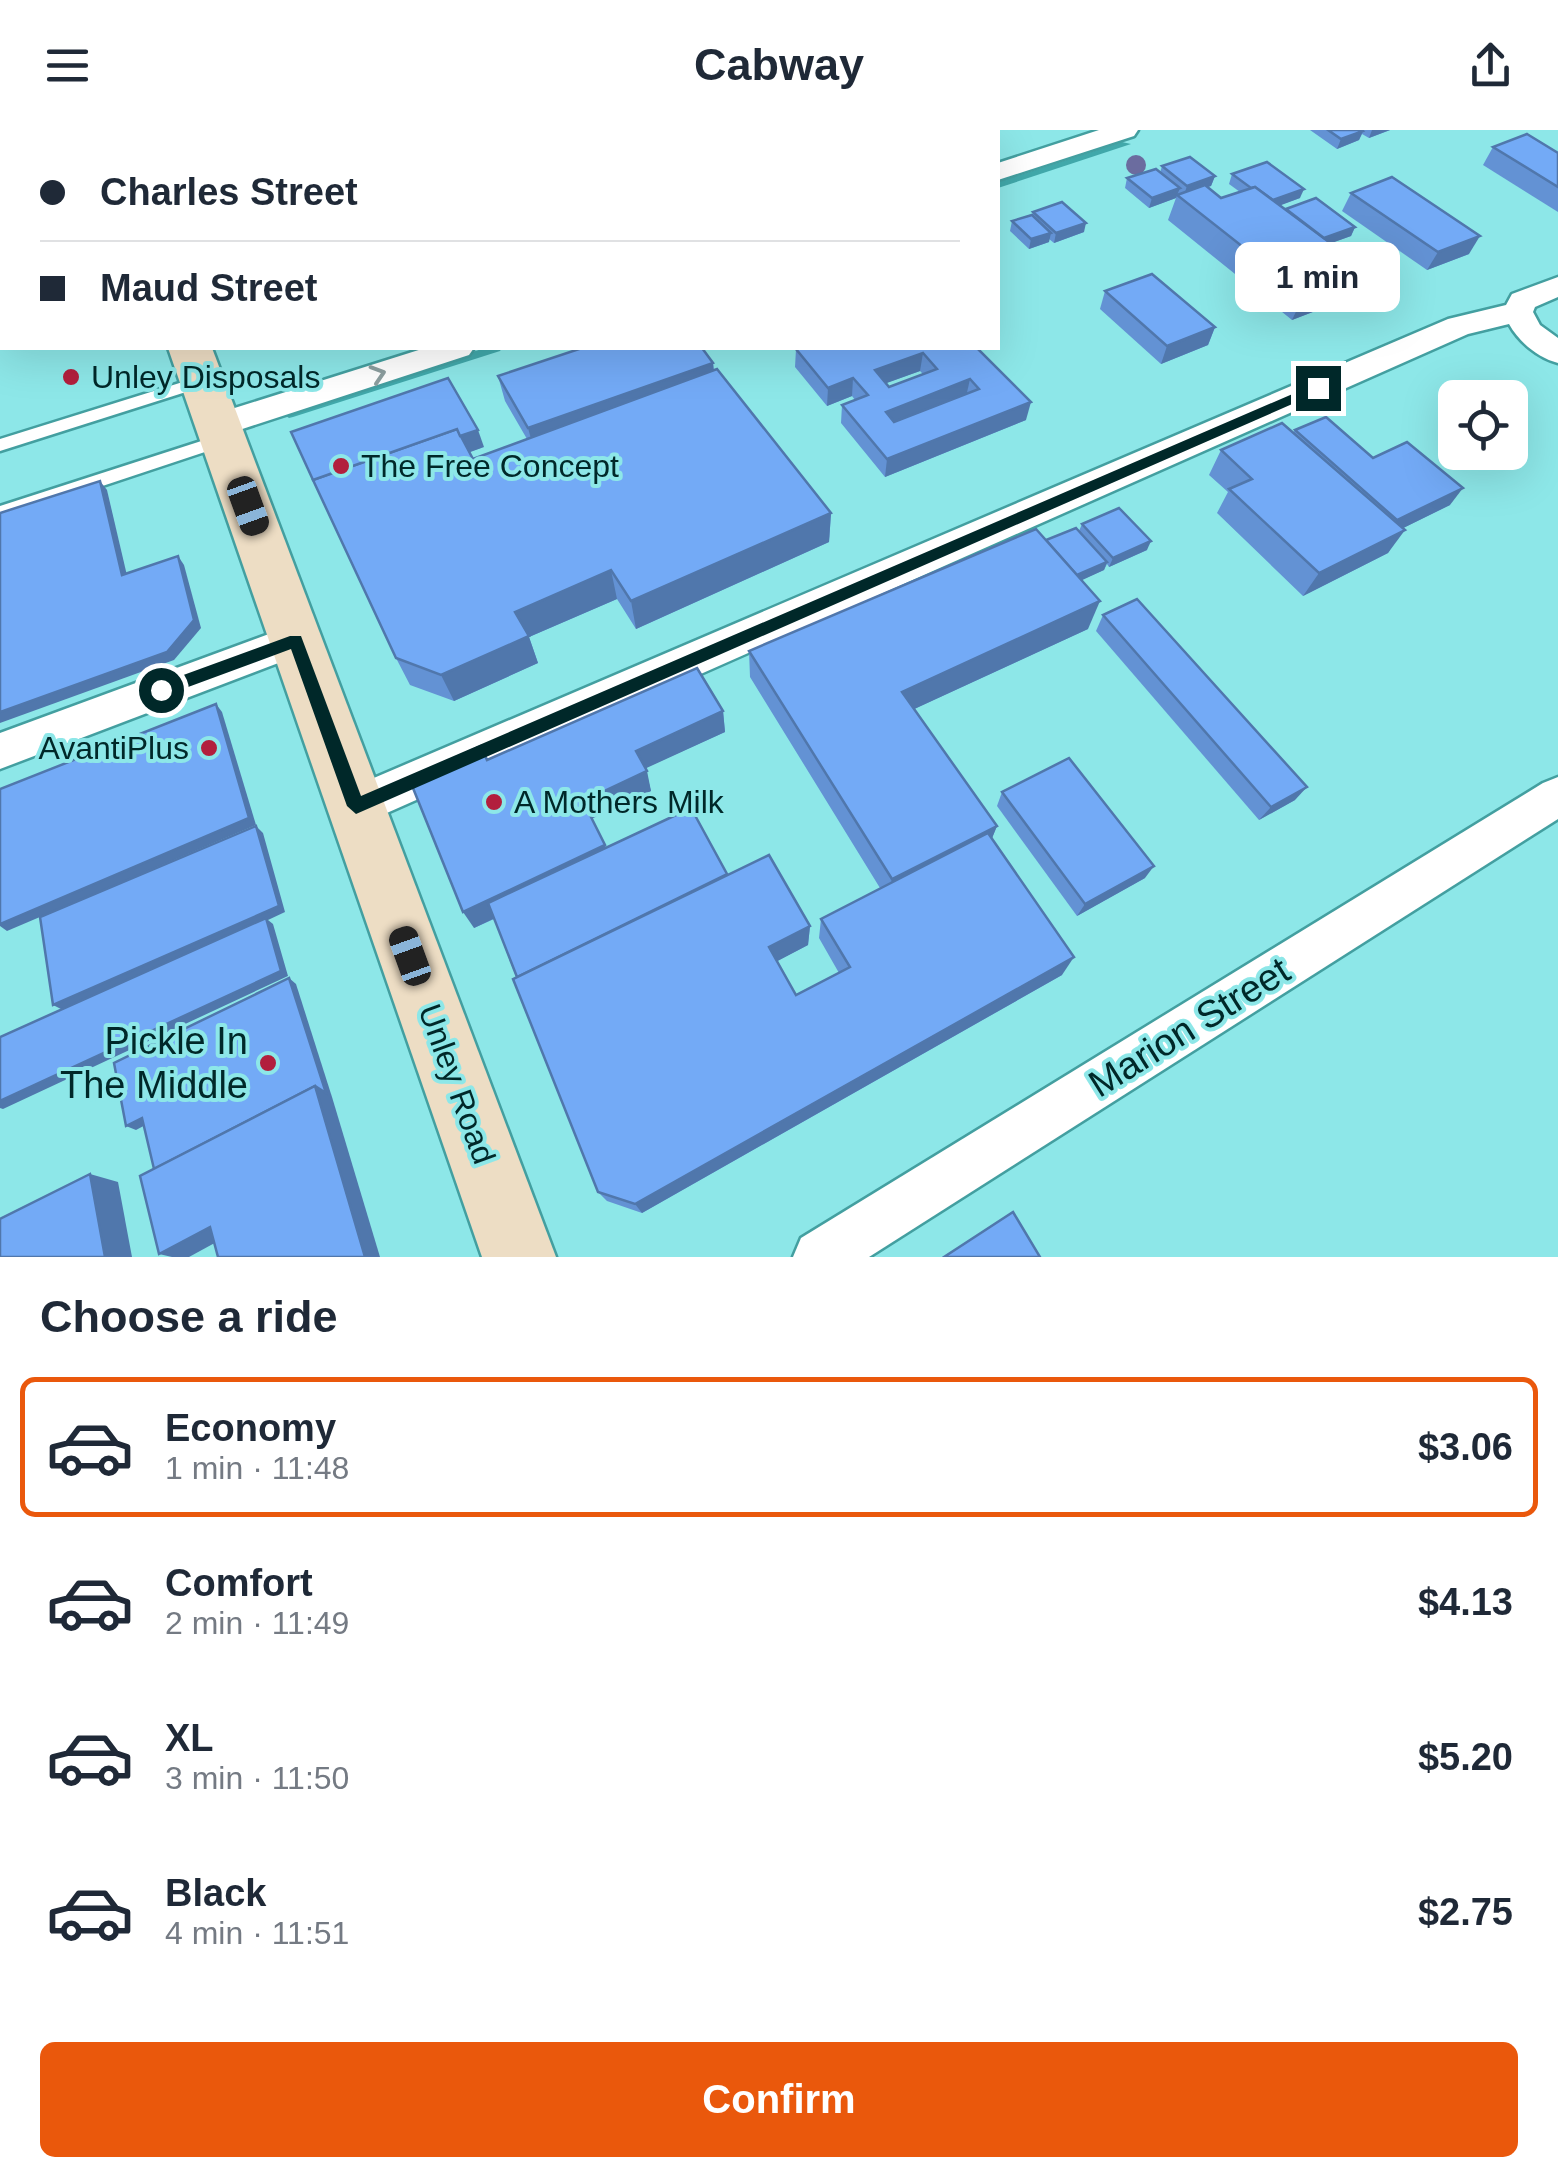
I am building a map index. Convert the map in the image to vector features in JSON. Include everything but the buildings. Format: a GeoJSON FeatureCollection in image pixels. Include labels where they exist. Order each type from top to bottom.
{"type":"FeatureCollection","features":[{"type":"Feature","properties":{"kind":"main road","name":"Unley Road"},"geometry":{"type":"LineString","coordinates":[[208,398],[520,1257]]}},
{"type":"Feature","properties":{"kind":"street"},"geometry":{"type":"LineString","coordinates":[[1000,171],[1126,130]]}},
{"type":"Feature","properties":{"kind":"street"},"geometry":{"type":"LineString","coordinates":[[1558,286],[1523,300],[1518,312],[1528,332],[1558,353]]}},
{"type":"Feature","properties":{"kind":"street"},"geometry":{"type":"LineString","coordinates":[[356,806],[1459,326],[1518,312]]}},
{"type":"Feature","properties":{"kind":"street"},"geometry":{"type":"LineString","coordinates":[[208,398],[448,350]]}},
{"type":"Feature","properties":{"kind":"street"},"geometry":{"type":"LineString","coordinates":[[0,750],[296,640]]}},
{"type":"Feature","properties":{"kind":"street","name":"Marion Street"},"geometry":{"type":"LineString","coordinates":[[820,1257],[1558,796]]}},
{"type":"Feature","properties":{"kind":"lane"},"geometry":{"type":"LineString","coordinates":[[0,445],[208,398]]}},
{"type":"Feature","properties":{"kind":"lane"},"geometry":{"type":"LineString","coordinates":[[0,513],[208,398]]}},
{"type":"Feature","properties":{"kind":"waterway"},"geometry":{"type":"LineString","coordinates":[[1000,184],[1126,144]]}},
{"type":"Feature","properties":{"kind":"waterway"},"geometry":{"type":"LineString","coordinates":[[289,414],[490,350]]}},
{"type":"Feature","properties":{"kind":"place","name":"Unley Disposals"},"geometry":{"type":"Point","coordinates":[71,377]}},
{"type":"Feature","properties":{"kind":"place","name":"The Free Concept"},"geometry":{"type":"Point","coordinates":[341,466]}},
{"type":"Feature","properties":{"kind":"place","name":"AvantiPlus"},"geometry":{"type":"Point","coordinates":[209,748]}},
{"type":"Feature","properties":{"kind":"place","name":"A Mothers Milk"},"geometry":{"type":"Point","coordinates":[494,802]}},
{"type":"Feature","properties":{"kind":"place","name":"Pickle In The Middle"},"geometry":{"type":"Point","coordinates":[268,1063]}},
{"type":"Feature","properties":{"kind":"route"},"geometry":{"type":"LineString","coordinates":[[161,690],[296,640],[356,806],[1318,388]]}}]}
